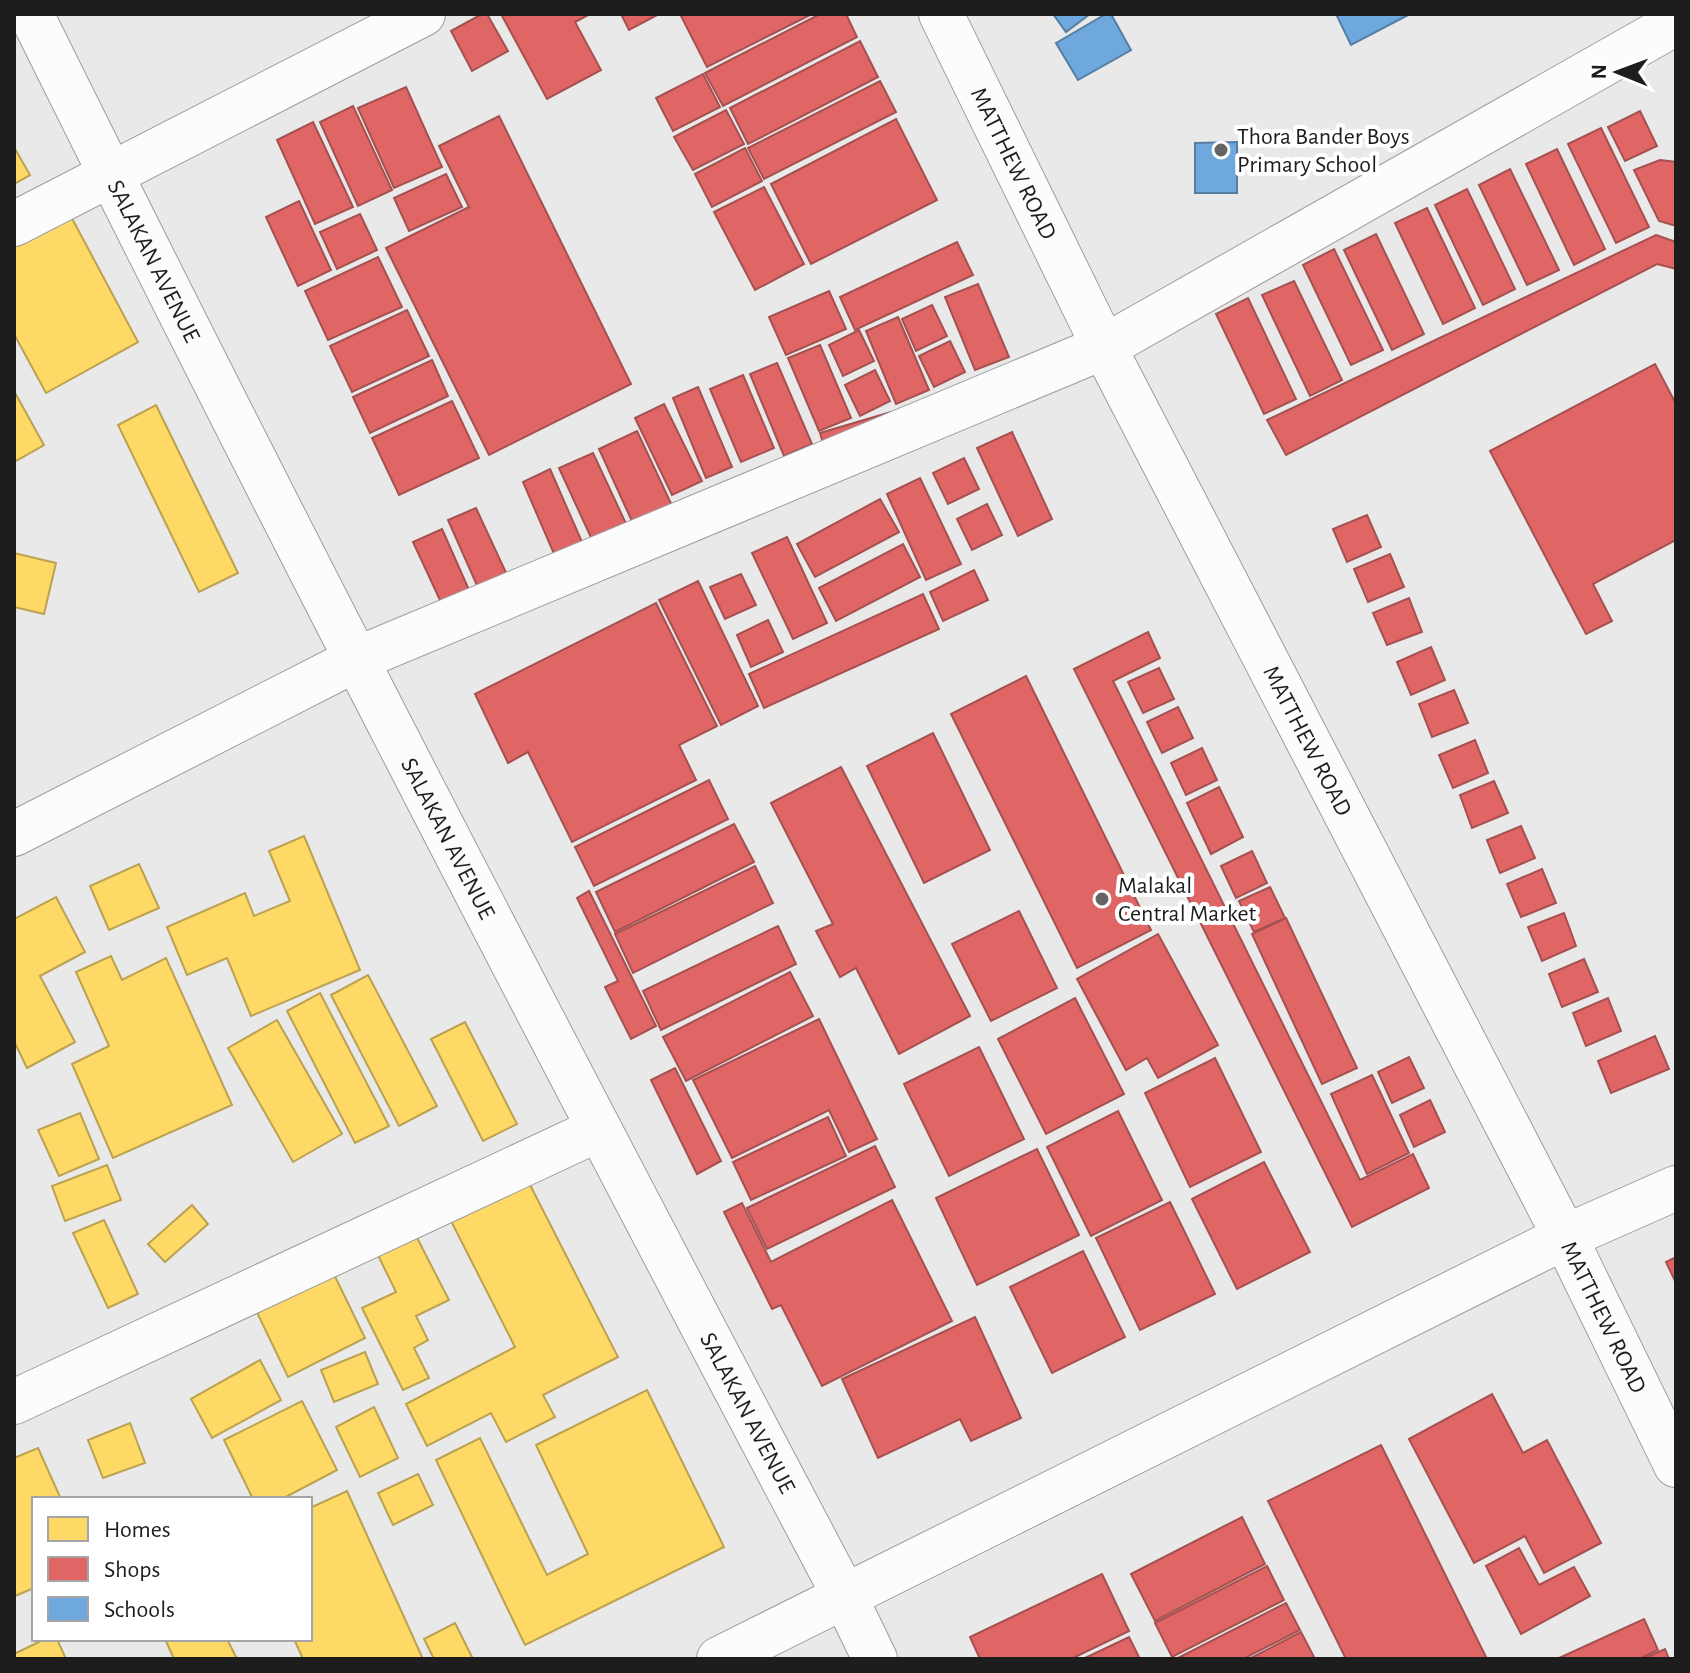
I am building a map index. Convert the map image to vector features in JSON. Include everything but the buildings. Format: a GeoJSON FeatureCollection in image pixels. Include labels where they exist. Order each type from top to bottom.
{"type":"FeatureCollection","features":[{"type":"Feature","properties":{"kind":"street","name":"SALAKAN AVENUE"},"geometry":{"type":"LineString","coordinates":[[31,14],[357,659],[875,1659]]}},
{"type":"Feature","properties":{"kind":"street"},"geometry":{"type":"LineString","coordinates":[[14,224],[423,14]]}},
{"type":"Feature","properties":{"kind":"street","name":"MATTHEW ROAD"},"geometry":{"type":"LineString","coordinates":[[941,14],[1104,347],[1565,1237],[1676,1465]]}},
{"type":"Feature","properties":{"kind":"street"},"geometry":{"type":"LineString","coordinates":[[14,834],[357,659],[1104,347],[1676,23]]}},
{"type":"Feature","properties":{"kind":"street"},"geometry":{"type":"LineString","coordinates":[[14,1402],[599,1129]]}},
{"type":"Feature","properties":{"kind":"street"},"geometry":{"type":"LineString","coordinates":[[719,1659],[1565,1237],[1676,1188]]}},
{"type":"Feature","properties":{"kind":"place","name":"Thora Bander Boys Primary School"},"geometry":{"type":"Point","coordinates":[1221,150]}},
{"type":"Feature","properties":{"kind":"place","name":"Malakal Central Market"},"geometry":{"type":"Point","coordinates":[1102,899]}}]}
